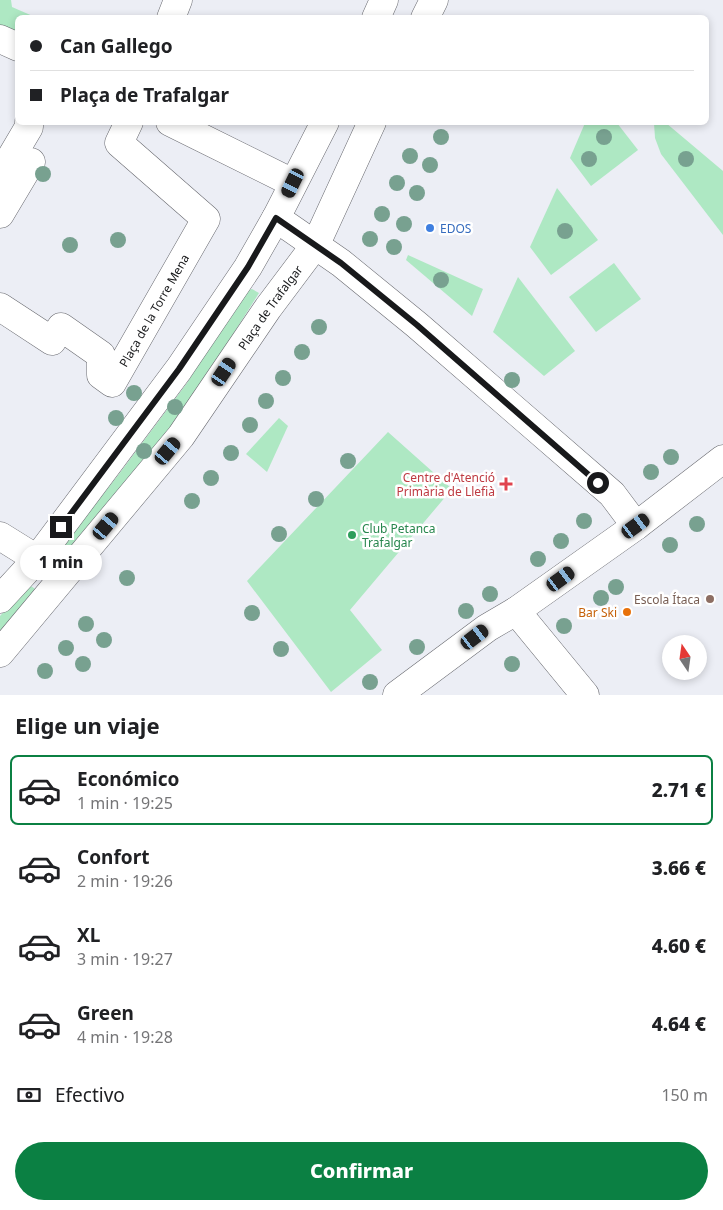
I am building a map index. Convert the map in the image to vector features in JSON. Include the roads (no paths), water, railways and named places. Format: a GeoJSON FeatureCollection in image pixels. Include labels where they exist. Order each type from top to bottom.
{"type":"FeatureCollection","features":[{"type":"Feature","properties":{"kind":"street"},"geometry":{"type":"LineString","coordinates":[[171,15],[178,0]]}},
{"type":"Feature","properties":{"kind":"street"},"geometry":{"type":"LineString","coordinates":[[377,15],[384,0]]}},
{"type":"Feature","properties":{"kind":"street"},"geometry":{"type":"LineString","coordinates":[[426,15],[434,0]]}},
{"type":"Feature","properties":{"kind":"street"},"geometry":{"type":"LineString","coordinates":[[0,27],[15,34]]}},
{"type":"Feature","properties":{"kind":"street"},"geometry":{"type":"LineString","coordinates":[[0,39],[15,46]]}},
{"type":"Feature","properties":{"kind":"street"},"geometry":{"type":"LineString","coordinates":[[0,176],[29,125]]}},
{"type":"Feature","properties":{"kind":"street","name":"Plaça de la Torre Mena"},"geometry":{"type":"LineString","coordinates":[[0,307],[52,341],[61,327],[101,355],[101,375],[112,383],[206,219],[119,143],[128,125]]}},
{"type":"Feature","properties":{"kind":"street"},"geometry":{"type":"LineString","coordinates":[[176,125],[293,183]]}},
{"type":"Feature","properties":{"kind":"street"},"geometry":{"type":"LineString","coordinates":[[0,599],[37,559],[179,369],[248,267],[276,218],[323,125]]}},
{"type":"Feature","properties":{"kind":"street","name":"Plaça de Trafalgar"},"geometry":{"type":"LineString","coordinates":[[0,653],[181,436],[268,308],[316,244],[371,125]]}},
{"type":"Feature","properties":{"kind":"street"},"geometry":{"type":"LineString","coordinates":[[0,214],[31,162]]}},
{"type":"Feature","properties":{"kind":"street"},"geometry":{"type":"LineString","coordinates":[[276,218],[316,244],[417,325],[612,494],[636,526]]}},
{"type":"Feature","properties":{"kind":"street"},"geometry":{"type":"LineString","coordinates":[[397,695],[487,628],[516,612],[636,526],[723,459]]}},
{"type":"Feature","properties":{"kind":"street"},"geometry":{"type":"LineString","coordinates":[[0,536],[37,559]]}},
{"type":"Feature","properties":{"kind":"street"},"geometry":{"type":"LineString","coordinates":[[516,612],[585,695]]}},
{"type":"Feature","properties":{"kind":"place","name":"EDOS"},"geometry":{"type":"Point","coordinates":[430,228]}},
{"type":"Feature","properties":{"kind":"place","name":"Centre d'Atenció Primària de Llefià"},"geometry":{"type":"Point","coordinates":[506,484]}},
{"type":"Feature","properties":{"kind":"place","name":"Club Petanca Trafalgar"},"geometry":{"type":"Point","coordinates":[352,535]}},
{"type":"Feature","properties":{"kind":"place","name":"Escola Ítaca"},"geometry":{"type":"Point","coordinates":[710,599]}},
{"type":"Feature","properties":{"kind":"place","name":"Bar Ski"},"geometry":{"type":"Point","coordinates":[627,612]}}]}
